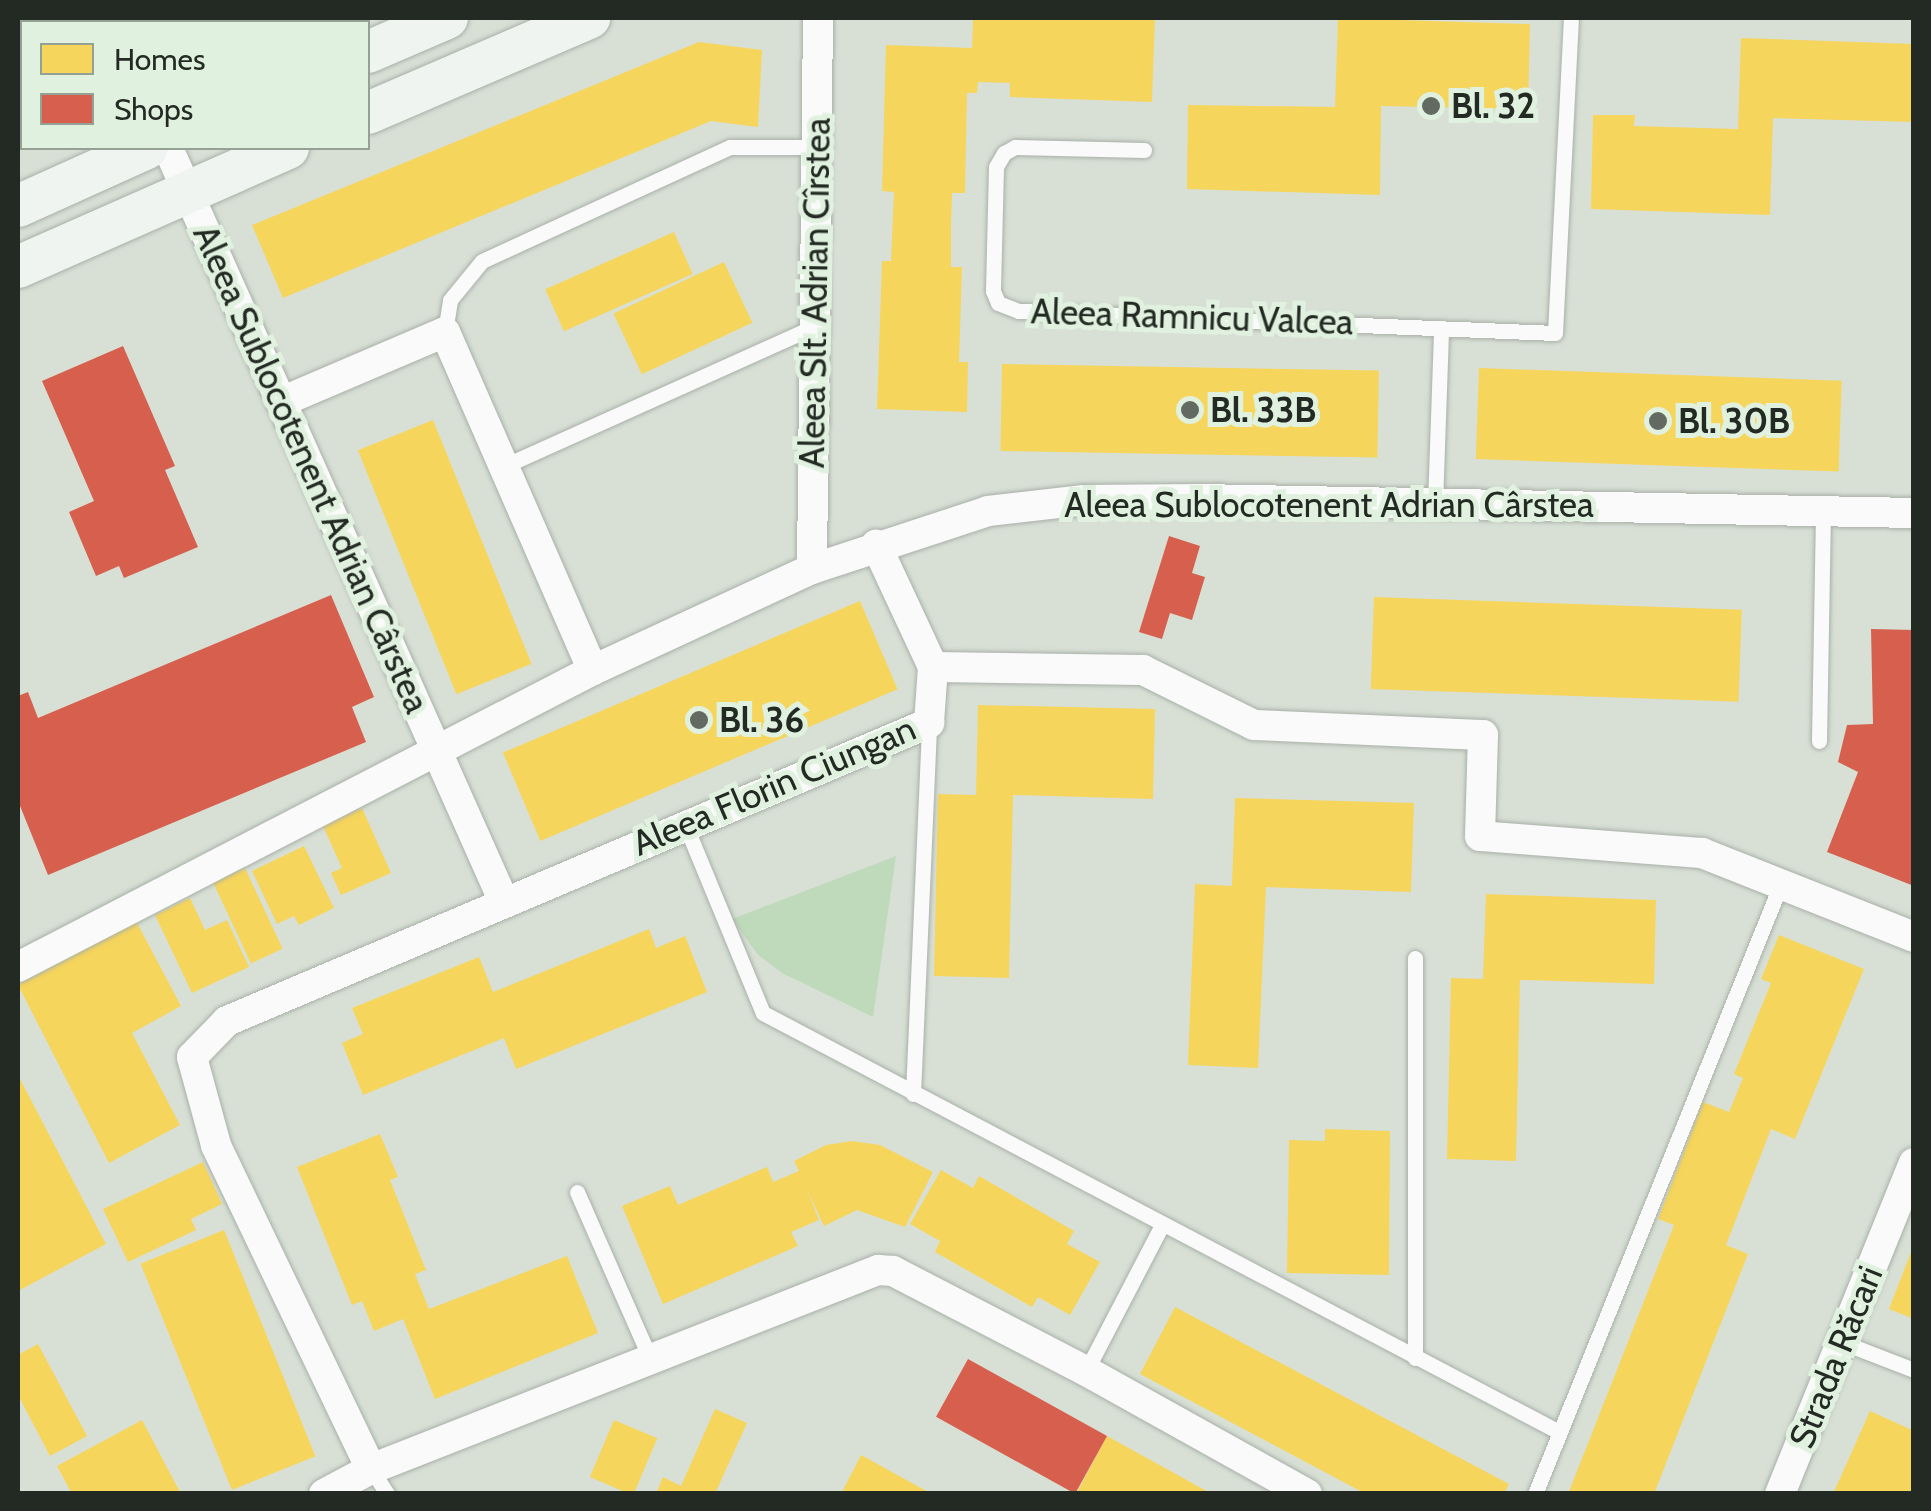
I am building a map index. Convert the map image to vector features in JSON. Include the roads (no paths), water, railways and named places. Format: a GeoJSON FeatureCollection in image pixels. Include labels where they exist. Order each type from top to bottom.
{"type":"FeatureCollection","features":[{"type":"Feature","properties":{"kind":"street"},"geometry":{"type":"LineString","coordinates":[[370,51],[447,18]]}},
{"type":"Feature","properties":{"kind":"street"},"geometry":{"type":"LineString","coordinates":[[370,113],[589,18]]}},
{"type":"Feature","properties":{"kind":"street","name":"Aleea Slt. Adrian Cîrstea"},"geometry":{"type":"LineString","coordinates":[[812,569],[818,18]]}},
{"type":"Feature","properties":{"kind":"street"},"geometry":{"type":"LineString","coordinates":[[18,206],[143,150]]}},
{"type":"Feature","properties":{"kind":"street","name":"Aleea Sublocotenent Adrian Cârstea"},"geometry":{"type":"LineString","coordinates":[[169,150],[504,902]]}},
{"type":"Feature","properties":{"kind":"street"},"geometry":{"type":"LineString","coordinates":[[18,267],[283,150]]}},
{"type":"Feature","properties":{"kind":"street"},"geometry":{"type":"LineString","coordinates":[[281,402],[445,332],[593,670]]}},
{"type":"Feature","properties":{"kind":"street","name":"Aleea Sublocotenent Adrian Cârstea"},"geometry":{"type":"LineString","coordinates":[[18,967],[593,670],[812,569],[988,511],[1084,500],[1914,514]]}},
{"type":"Feature","properties":{"kind":"street"},"geometry":{"type":"LineString","coordinates":[[876,545],[933,667]]}},
{"type":"Feature","properties":{"kind":"street","name":"Aleea Florin Ciungan"},"geometry":{"type":"LineString","coordinates":[[379,1481],[216,1145],[192,1058],[226,1021],[929,723],[933,667],[1142,670],[1254,724],[1483,734],[1480,836],[1666,847],[1782,881],[1914,937]]}},
{"type":"Feature","properties":{"kind":"street","name":"Strada Răcari"},"geometry":{"type":"LineString","coordinates":[[1780,1494],[1914,1163]]}},
{"type":"Feature","properties":{"kind":"street"},"geometry":{"type":"LineString","coordinates":[[324,1494],[379,1481],[650,1358],[878,1270],[893,1271],[1086,1371],[1307,1494]]}},
{"type":"Feature","properties":{"kind":"lane"},"geometry":{"type":"LineString","coordinates":[[1435,504],[1441,328],[1555,333],[1570,18]]}},
{"type":"Feature","properties":{"kind":"lane","name":"Aleea Ramnicu Valcea"},"geometry":{"type":"LineString","coordinates":[[1144,150],[1015,146],[1004,153],[996,167],[992,291],[998,303],[1019,311],[1441,328]]}},
{"type":"Feature","properties":{"kind":"lane"},"geometry":{"type":"LineString","coordinates":[[445,332],[450,300],[482,261],[730,147],[817,147]]}},
{"type":"Feature","properties":{"kind":"lane"},"geometry":{"type":"LineString","coordinates":[[504,466],[815,326]]}},
{"type":"Feature","properties":{"kind":"lane"},"geometry":{"type":"LineString","coordinates":[[1819,740],[1823,512]]}},
{"type":"Feature","properties":{"kind":"lane"},"geometry":{"type":"LineString","coordinates":[[912,1094],[929,723]]}},
{"type":"Feature","properties":{"kind":"lane"},"geometry":{"type":"LineString","coordinates":[[685,824],[762,1013],[1161,1227],[1558,1432]]}},
{"type":"Feature","properties":{"kind":"lane"},"geometry":{"type":"LineString","coordinates":[[1535,1494],[1782,881]]}},
{"type":"Feature","properties":{"kind":"lane"},"geometry":{"type":"LineString","coordinates":[[1415,958],[1415,1358]]}},
{"type":"Feature","properties":{"kind":"lane"},"geometry":{"type":"LineString","coordinates":[[577,1192],[650,1358]]}},
{"type":"Feature","properties":{"kind":"lane"},"geometry":{"type":"LineString","coordinates":[[1086,1371],[1161,1227]]}},
{"type":"Feature","properties":{"kind":"lane"},"geometry":{"type":"LineString","coordinates":[[1844,1343],[1914,1370]]}},
{"type":"Feature","properties":{"kind":"place","name":"Bl. 32"},"geometry":{"type":"Point","coordinates":[1431,106]}},
{"type":"Feature","properties":{"kind":"place","name":"Bl. 33B"},"geometry":{"type":"Point","coordinates":[1190,410]}},
{"type":"Feature","properties":{"kind":"place","name":"Bl. 30B"},"geometry":{"type":"Point","coordinates":[1658,421]}},
{"type":"Feature","properties":{"kind":"place","name":"Bl. 36"},"geometry":{"type":"Point","coordinates":[699,720]}}]}
